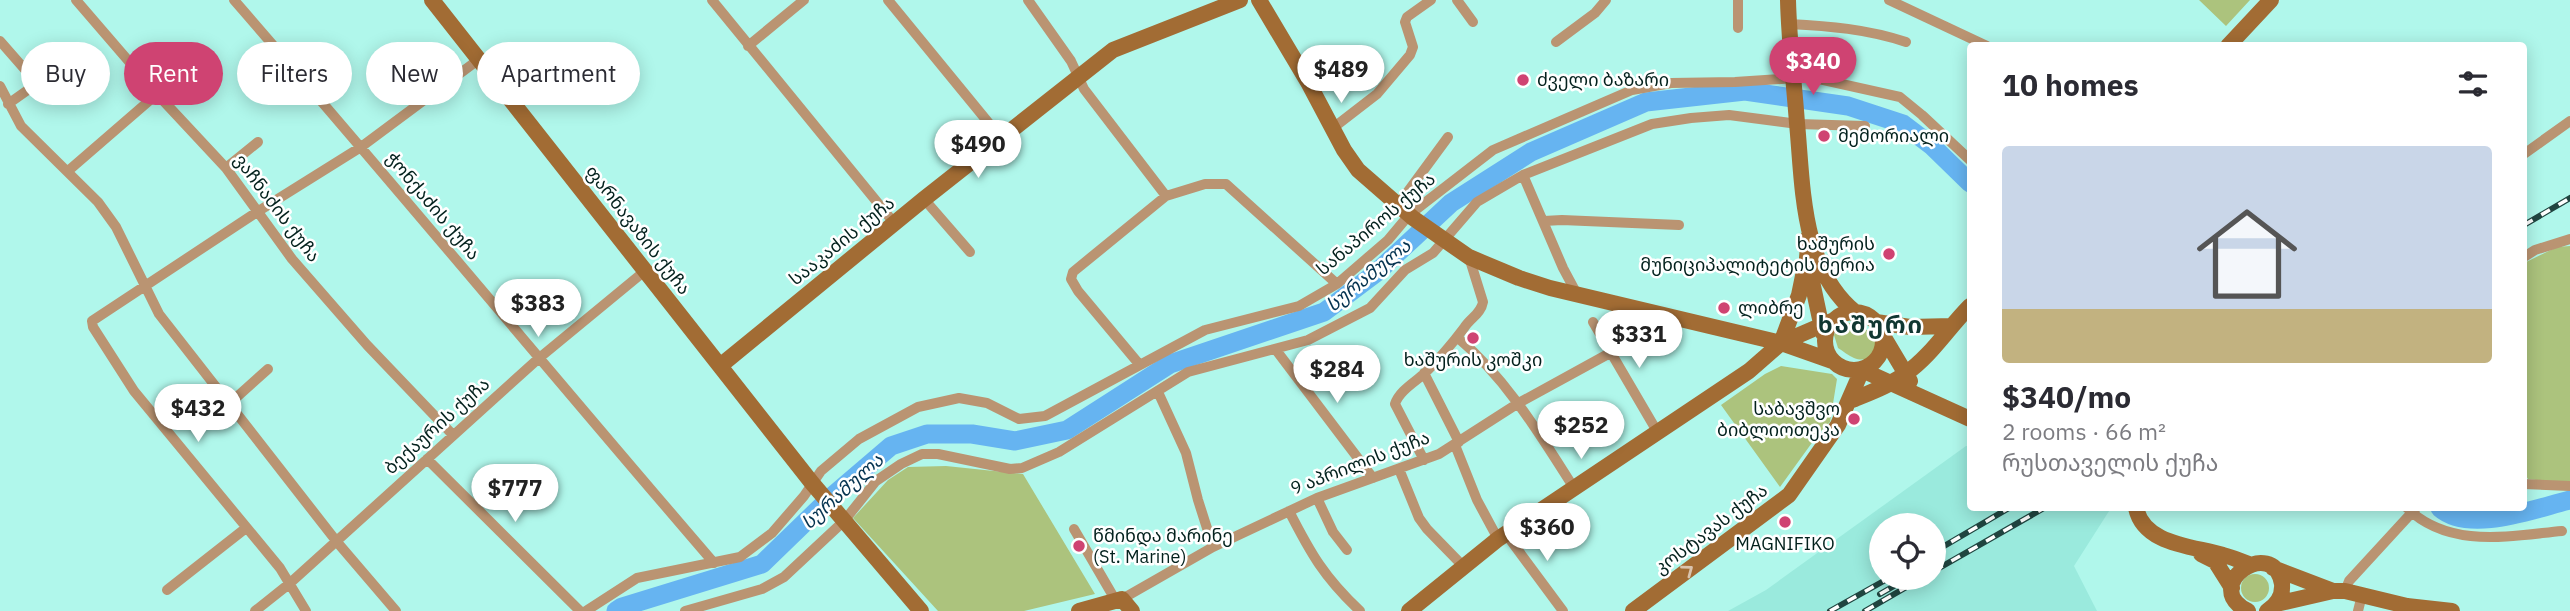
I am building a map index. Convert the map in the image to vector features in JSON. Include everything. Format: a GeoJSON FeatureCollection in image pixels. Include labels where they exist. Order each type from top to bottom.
{"type":"FeatureCollection","features":[{"type":"Feature","properties":{"kind":"street","name":"ვაჩნაძის ქუჩა"},"geometry":{"type":"LineString","coordinates":[[76,0],[124,56]]}},
{"type":"Feature","properties":{"kind":"street","name":"ჭონქაძის ქუჩა"},"geometry":{"type":"LineString","coordinates":[[234,0],[714,563]]}},
{"type":"Feature","properties":{"kind":"street","name":"ფარნავაზის ქუჩა"},"geometry":{"type":"LineString","coordinates":[[432,0],[477,59]]}},
{"type":"Feature","properties":{"kind":"street"},"geometry":{"type":"LineString","coordinates":[[712,0],[895,223]]}},
{"type":"Feature","properties":{"kind":"street"},"geometry":{"type":"LineString","coordinates":[[748,46],[804,0]]}},
{"type":"Feature","properties":{"kind":"street"},"geometry":{"type":"LineString","coordinates":[[888,0],[1001,138]]}},
{"type":"Feature","properties":{"kind":"street"},"geometry":{"type":"LineString","coordinates":[[1028,0],[1071,61],[1084,89],[1166,196]]}},
{"type":"Feature","properties":{"kind":"street","name":"სააკაძის ქუჩა"},"geometry":{"type":"LineString","coordinates":[[720,366],[924,199],[1113,50],[1210,6],[1240,0]]}},
{"type":"Feature","properties":{"kind":"street"},"geometry":{"type":"LineString","coordinates":[[1259,0],[1358,170],[1407,213],[1469,257],[1519,278],[1578,296],[1781,343],[1832,361],[1844,369],[1862,369],[1873,364],[1880,355],[1883,343],[1879,328]]}},
{"type":"Feature","properties":{"kind":"street"},"geometry":{"type":"LineString","coordinates":[[1333,128],[1377,94],[1410,55],[1413,47],[1405,22],[1407,17],[1431,0]]}},
{"type":"Feature","properties":{"kind":"street"},"geometry":{"type":"LineString","coordinates":[[1457,0],[1472,22]]}},
{"type":"Feature","properties":{"kind":"street"},"geometry":{"type":"LineString","coordinates":[[1556,42],[1589,18],[1606,0]]}},
{"type":"Feature","properties":{"kind":"street"},"geometry":{"type":"LineString","coordinates":[[1738,0],[1738,28]]}},
{"type":"Feature","properties":{"kind":"street"},"geometry":{"type":"LineString","coordinates":[[1788,0],[1801,173],[1810,229],[1829,283],[1842,301],[1855,312]]}},
{"type":"Feature","properties":{"kind":"street"},"geometry":{"type":"LineString","coordinates":[[1889,0],[1978,42]]}},
{"type":"Feature","properties":{"kind":"street"},"geometry":{"type":"LineString","coordinates":[[2232,42],[2271,0]]}},
{"type":"Feature","properties":{"kind":"street"},"geometry":{"type":"LineString","coordinates":[[1789,24],[1833,26],[1883,34],[1906,42]]}},
{"type":"Feature","properties":{"kind":"street"},"geometry":{"type":"LineString","coordinates":[[0,41],[35,81],[32,87],[8,104]]}},
{"type":"Feature","properties":{"kind":"street"},"geometry":{"type":"LineString","coordinates":[[306,611],[280,568],[134,391],[92,323],[95,318],[257,212],[361,147],[477,61]]}},
{"type":"Feature","properties":{"kind":"street","name":"სანაპიროს ქუჩა"},"geometry":{"type":"LineString","coordinates":[[586,611],[637,578],[740,557],[762,542],[804,496],[821,471],[859,439],[918,407],[959,398],[987,403],[1019,419],[1045,416],[1205,330],[1299,306],[1337,284],[1388,240],[1407,213],[1493,150],[1632,90],[1671,83],[1810,77],[1899,97],[1967,157]]}},
{"type":"Feature","properties":{"kind":"street"},"geometry":{"type":"LineString","coordinates":[[0,86],[21,126],[98,202],[116,227],[135,261],[155,308],[337,542],[396,611]]}},
{"type":"Feature","properties":{"kind":"street"},"geometry":{"type":"LineString","coordinates":[[68,171],[144,105]]}},
{"type":"Feature","properties":{"kind":"street","name":"ვაჩნაძის ქუჩა"},"geometry":{"type":"LineString","coordinates":[[167,105],[226,168],[292,259],[367,345],[453,435]]}},
{"type":"Feature","properties":{"kind":"street","name":"ფარნავაზის ქუჩა"},"geometry":{"type":"LineString","coordinates":[[514,105],[840,517]]}},
{"type":"Feature","properties":{"kind":"street"},"geometry":{"type":"LineString","coordinates":[[685,611],[762,589],[784,577],[876,481],[922,454],[938,454],[1010,469],[1022,468],[1059,452],[1188,372],[1308,341],[1370,307],[1405,270],[1433,253],[1443,238],[1477,202],[1523,175],[1652,124],[1729,116],[1865,126]]}},
{"type":"Feature","properties":{"kind":"street"},"geometry":{"type":"LineString","coordinates":[[2527,152],[2570,121]]}},
{"type":"Feature","properties":{"kind":"street"},"geometry":{"type":"LineString","coordinates":[[1407,213],[1448,137]]}},
{"type":"Feature","properties":{"kind":"street"},"geometry":{"type":"LineString","coordinates":[[226,168],[258,142]]}},
{"type":"Feature","properties":{"kind":"street"},"geometry":{"type":"LineString","coordinates":[[1523,175],[1578,296]]}},
{"type":"Feature","properties":{"kind":"street"},"geometry":{"type":"LineString","coordinates":[[1139,364],[1071,279],[1073,272],[1166,196],[1205,184],[1226,184],[1337,284]]}},
{"type":"Feature","properties":{"kind":"street"},"geometry":{"type":"LineString","coordinates":[[924,199],[970,252]]}},
{"type":"Feature","properties":{"kind":"street"},"geometry":{"type":"LineString","coordinates":[[1544,221],[1679,225]]}},
{"type":"Feature","properties":{"kind":"street"},"geometry":{"type":"LineString","coordinates":[[1781,343],[1799,295],[1810,229]]}},
{"type":"Feature","properties":{"kind":"street"},"geometry":{"type":"LineString","coordinates":[[2527,256],[2548,245],[2570,239]]}},
{"type":"Feature","properties":{"kind":"street"},"geometry":{"type":"LineString","coordinates":[[1424,460],[1395,404],[1401,394],[1458,338],[1482,306],[1469,257]]}},
{"type":"Feature","properties":{"kind":"street"},"geometry":{"type":"LineString","coordinates":[[1807,258],[1826,329],[1827,353],[1832,361]]}},
{"type":"Feature","properties":{"kind":"street","name":"ბექაურის ქუჩა"},"geometry":{"type":"LineString","coordinates":[[255,611],[337,542],[538,359],[646,270]]}},
{"type":"Feature","properties":{"kind":"street"},"geometry":{"type":"LineString","coordinates":[[1850,401],[1891,384],[1906,374],[1926,357],[1967,309]]}},
{"type":"Feature","properties":{"kind":"street"},"geometry":{"type":"LineString","coordinates":[[1409,611],[1502,537],[1749,371],[1781,343],[1826,329],[1842,315],[1855,312],[1864,314],[1879,328],[1917,396]]}},
{"type":"Feature","properties":{"kind":"street"},"geometry":{"type":"LineString","coordinates":[[1593,322],[1658,433]]}},
{"type":"Feature","properties":{"kind":"street"},"geometry":{"type":"LineString","coordinates":[[1879,328],[1952,326]]}},
{"type":"Feature","properties":{"kind":"street"},"geometry":{"type":"LineString","coordinates":[[1458,338],[1479,356],[1517,404],[1574,488]]}},
{"type":"Feature","properties":{"kind":"street"},"geometry":{"type":"LineString","coordinates":[[1276,350],[1373,478]]}},
{"type":"Feature","properties":{"kind":"street","name":"9 აპრილის ქუჩა"},"geometry":{"type":"LineString","coordinates":[[1079,611],[1123,603],[1213,547],[1317,498],[1424,460],[1457,443],[1517,404],[1610,353]]}},
{"type":"Feature","properties":{"kind":"street"},"geometry":{"type":"LineString","coordinates":[[229,404],[268,369]]}},
{"type":"Feature","properties":{"kind":"street"},"geometry":{"type":"LineString","coordinates":[[1862,369],[1967,418]]}},
{"type":"Feature","properties":{"kind":"street","name":"კოსტავას ქუჩა"},"geometry":{"type":"LineString","coordinates":[[1633,611],[1789,495],[1838,425],[1862,369]]}},
{"type":"Feature","properties":{"kind":"street"},"geometry":{"type":"LineString","coordinates":[[1424,373],[1457,443],[1477,500],[1502,537],[1563,611]]}},
{"type":"Feature","properties":{"kind":"street"},"geometry":{"type":"LineString","coordinates":[[1158,392],[1186,453],[1213,547]]}},
{"type":"Feature","properties":{"kind":"street"},"geometry":{"type":"LineString","coordinates":[[427,459],[580,611]]}},
{"type":"Feature","properties":{"kind":"street"},"geometry":{"type":"LineString","coordinates":[[1399,469],[1419,518],[1463,566]]}},
{"type":"Feature","properties":{"kind":"street"},"geometry":{"type":"LineString","coordinates":[[2527,484],[2570,486]]}},
{"type":"Feature","properties":{"kind":"street"},"geometry":{"type":"LineString","coordinates":[[1317,498],[1333,532],[1347,551]]}},
{"type":"Feature","properties":{"kind":"street"},"geometry":{"type":"LineString","coordinates":[[1289,511],[1312,556],[1334,587],[1360,611]]}},
{"type":"Feature","properties":{"kind":"street"},"geometry":{"type":"LineString","coordinates":[[2137,511],[2139,520],[2145,527],[2169,541],[2215,561],[2238,603]]}},
{"type":"Feature","properties":{"kind":"street"},"geometry":{"type":"LineString","coordinates":[[2350,597],[2349,581],[2410,511]]}},
{"type":"Feature","properties":{"kind":"street"},"geometry":{"type":"LineString","coordinates":[[2414,511],[2434,527],[2456,535],[2482,538],[2562,531]]}},
{"type":"Feature","properties":{"kind":"street"},"geometry":{"type":"LineString","coordinates":[[840,517],[921,611]]}},
{"type":"Feature","properties":{"kind":"street"},"geometry":{"type":"LineString","coordinates":[[167,590],[246,528]]}},
{"type":"Feature","properties":{"kind":"street"},"geometry":{"type":"LineString","coordinates":[[1074,529],[1123,603]]}},
{"type":"Feature","properties":{"kind":"street"},"geometry":{"type":"LineString","coordinates":[[2189,548],[2249,564],[2264,564],[2350,597],[2406,608],[2452,611]]}},
{"type":"Feature","properties":{"kind":"street"},"geometry":{"type":"LineString","coordinates":[[2238,603],[2237,573],[2249,564]]}},
{"type":"Feature","properties":{"kind":"street"},"geometry":{"type":"LineString","coordinates":[[2272,567],[2281,581],[2281,597],[2273,608]]}},
{"type":"Feature","properties":{"kind":"street"},"geometry":{"type":"LineString","coordinates":[[2273,608],[2350,597]]}},
{"type":"Feature","properties":{"kind":"shaded area"},"geometry":{"type":"Polygon","coordinates":[[[2199,0],[2250,0],[2226,26],[2199,0]]]}},
{"type":"Feature","properties":{"kind":"shaded area"},"geometry":{"type":"Polygon","coordinates":[[[2570,246],[2570,484],[2527,478],[2527,262],[2557,247],[2570,246]]]}},
{"type":"Feature","properties":{"kind":"shaded area"},"geometry":{"type":"Polygon","coordinates":[[[1845,323],[1852,323],[1873,333],[1876,344],[1870,357],[1860,360],[1838,348],[1834,335],[1845,323]]]}},
{"type":"Feature","properties":{"kind":"shaded area"},"geometry":{"type":"Polygon","coordinates":[[[1781,366],[1832,374],[1837,379],[1830,422],[1780,487],[1721,405],[1781,366]]]}},
{"type":"Feature","properties":{"kind":"shaded area"},"geometry":{"type":"Polygon","coordinates":[[[1967,446],[1967,511],[2109,511],[2074,566],[2097,611],[1728,611],[1766,590],[1869,516],[1869,590],[1946,590],[1946,513],[1873,513],[1967,446]]]}},
{"type":"Feature","properties":{"kind":"shaded area"},"geometry":{"type":"Polygon","coordinates":[[[946,466],[1023,474],[1095,594],[1024,611],[938,611],[853,518],[888,480],[908,467],[946,466]]]}},
{"type":"Feature","properties":{"kind":"shaded area"},"geometry":{"type":"Polygon","coordinates":[[[2255,574],[2265,578],[2269,588],[2265,598],[2255,602],[2245,598],[2241,588],[2245,578],[2255,574]]]}},
{"type":"Feature","properties":{"kind":"waterway","name":"სურამულა"},"geometry":{"type":"LineString","coordinates":[[616,611],[762,564],[829,499],[891,446],[927,434],[972,434],[1015,441],[1067,430],[1170,364],[1324,312],[1376,273],[1451,203],[1531,152],[1646,102],[1745,91],[1848,106],[1903,124],[1932,146],[1967,180]]}},
{"type":"Feature","properties":{"kind":"waterway","name":"სურამულა"},"geometry":{"type":"LineString","coordinates":[[2446,511],[2468,519],[2485,519],[2522,513],[2570,500]]}},
{"type":"Feature","properties":{"kind":"railway"},"geometry":{"type":"LineString","coordinates":[[2527,223],[2570,198]]}},
{"type":"Feature","properties":{"kind":"railway"},"geometry":{"type":"LineString","coordinates":[[1946,545],[2004,511]]}},
{"type":"Feature","properties":{"kind":"railway"},"geometry":{"type":"LineString","coordinates":[[1946,564],[2039,511]]}},
{"type":"Feature","properties":{"kind":"railway"},"geometry":{"type":"LineString","coordinates":[[1830,611],[1869,589]]}},
{"type":"Feature","properties":{"kind":"railway"},"geometry":{"type":"LineString","coordinates":[[1880,594],[1887,590]]}},
{"type":"Feature","properties":{"kind":"railway"},"geometry":{"type":"LineString","coordinates":[[1865,611],[1901,590]]}},
{"type":"Feature","properties":{"kind":"place","name":"ძველი ბაზარი"},"geometry":{"type":"Point","coordinates":[1523,80]}},
{"type":"Feature","properties":{"kind":"place","name":"მემორიალი"},"geometry":{"type":"Point","coordinates":[1824,136]}},
{"type":"Feature","properties":{"kind":"place","name":"ხაშურის მუნიციპალიტეტის მერია"},"geometry":{"type":"Point","coordinates":[1889,254]}},
{"type":"Feature","properties":{"kind":"place","name":"ლიბრე"},"geometry":{"type":"Point","coordinates":[1724,308]}},
{"type":"Feature","properties":{"kind":"place","name":"ხაშურის კოშკი"},"geometry":{"type":"Point","coordinates":[1473,338]}},
{"type":"Feature","properties":{"kind":"place","name":"საბავშვო ბიბლიოთეკა"},"geometry":{"type":"Point","coordinates":[1854,419]}},
{"type":"Feature","properties":{"kind":"place","name":"MAGNIFIKO"},"geometry":{"type":"Point","coordinates":[1785,522]}},
{"type":"Feature","properties":{"kind":"place","name":"წმინდა მარინე (St. Marine)"},"geometry":{"type":"Point","coordinates":[1079,546]}},
{"type":"Feature","properties":{"kind":"district","name":"ხაშური"},"geometry":{"type":"Point","coordinates":[1871,325]}}]}
